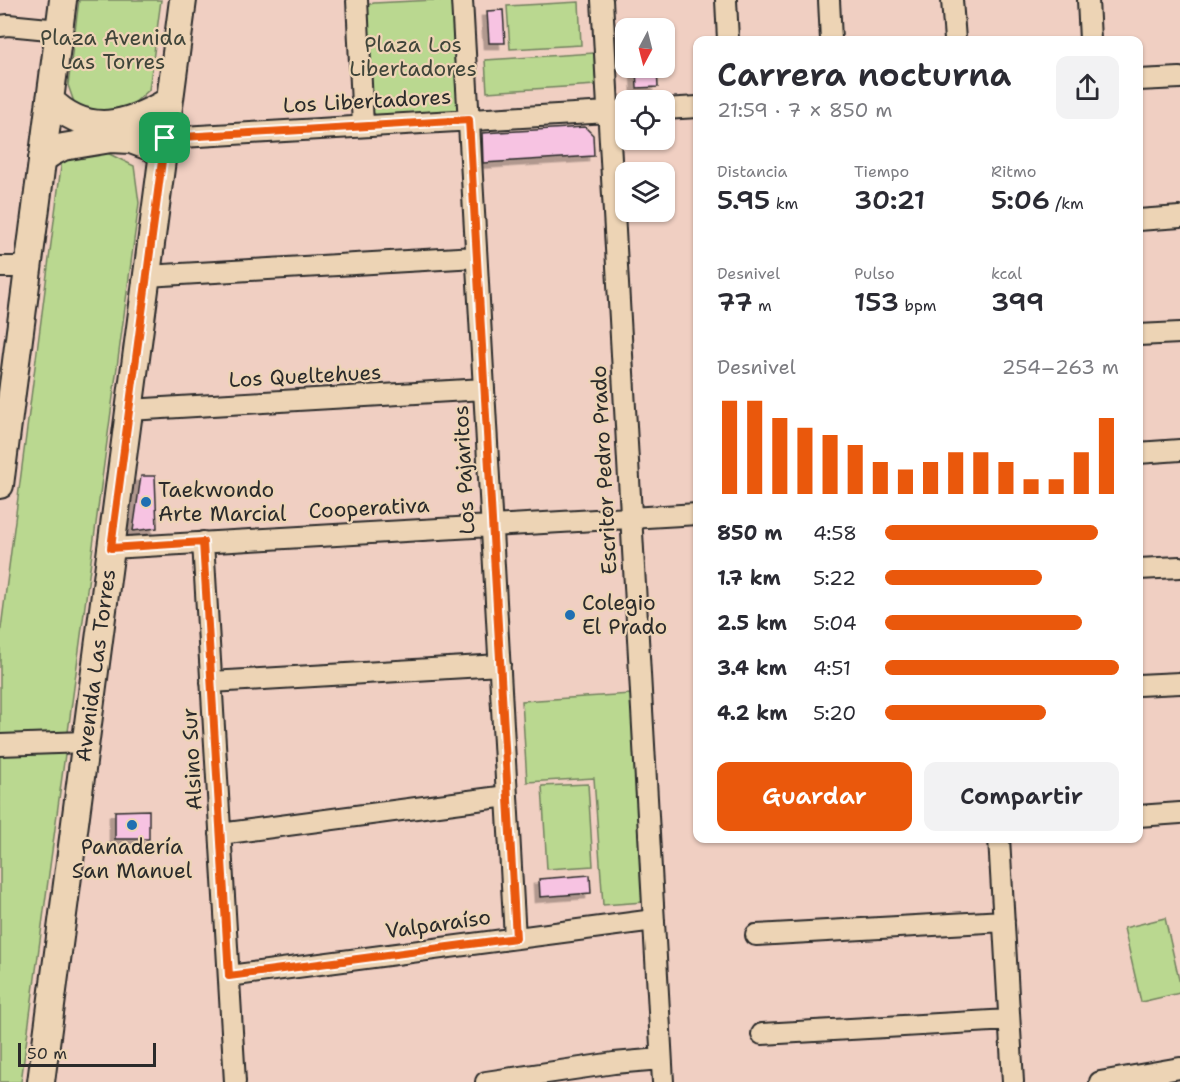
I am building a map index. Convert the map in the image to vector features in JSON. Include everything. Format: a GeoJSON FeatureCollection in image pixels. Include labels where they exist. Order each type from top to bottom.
{"type":"FeatureCollection","features":[{"type":"Feature","properties":{"kind":"street"},"geometry":{"type":"LineString","coordinates":[[0,485],[7,381],[28,267],[63,0]]}},
{"type":"Feature","properties":{"kind":"street","name":"Avenida Las Torres"},"geometry":{"type":"LineString","coordinates":[[41,1082],[183,0]]}},
{"type":"Feature","properties":{"kind":"street"},"geometry":{"type":"LineString","coordinates":[[363,126],[357,0],[365,0]]}},
{"type":"Feature","properties":{"kind":"street","name":"Los Pajaritos"},"geometry":{"type":"LineString","coordinates":[[462,0],[516,938]]}},
{"type":"Feature","properties":{"kind":"street","name":"Escritor Pedro Prado"},"geometry":{"type":"LineString","coordinates":[[602,0],[615,97]]}},
{"type":"Feature","properties":{"kind":"street"},"geometry":{"type":"LineString","coordinates":[[726,0],[728,36]]}},
{"type":"Feature","properties":{"kind":"street"},"geometry":{"type":"LineString","coordinates":[[829,0],[831,36]]}},
{"type":"Feature","properties":{"kind":"street"},"geometry":{"type":"LineString","coordinates":[[952,0],[955,36]]}},
{"type":"Feature","properties":{"kind":"street"},"geometry":{"type":"LineString","coordinates":[[1088,0],[1090,36]]}},
{"type":"Feature","properties":{"kind":"street"},"geometry":{"type":"LineString","coordinates":[[0,26],[59,30]]}},
{"type":"Feature","properties":{"kind":"street"},"geometry":{"type":"LineString","coordinates":[[1143,80],[1180,78]]}},
{"type":"Feature","properties":{"kind":"street"},"geometry":{"type":"LineString","coordinates":[[50,100],[70,116],[92,123],[124,122],[170,101]]}},
{"type":"Feature","properties":{"kind":"street"},"geometry":{"type":"LineString","coordinates":[[675,108],[693,107]]}},
{"type":"Feature","properties":{"kind":"street","name":"Los Libertadores"},"geometry":{"type":"LineString","coordinates":[[164,145],[363,126],[615,112]]}},
{"type":"Feature","properties":{"kind":"street"},"geometry":{"type":"LineString","coordinates":[[42,159],[63,147],[111,139],[164,145]]}},
{"type":"Feature","properties":{"kind":"street","name":"Escritor Pedro Prado"},"geometry":{"type":"LineString","coordinates":[[618,150],[631,518],[663,1082]]}},
{"type":"Feature","properties":{"kind":"street"},"geometry":{"type":"LineString","coordinates":[[1143,220],[1180,217]]}},
{"type":"Feature","properties":{"kind":"street"},"geometry":{"type":"LineString","coordinates":[[146,276],[476,257]]}},
{"type":"Feature","properties":{"kind":"street"},"geometry":{"type":"LineString","coordinates":[[0,267],[28,267]]}},
{"type":"Feature","properties":{"kind":"street"},"geometry":{"type":"LineString","coordinates":[[1143,335],[1180,333]]}},
{"type":"Feature","properties":{"kind":"street","name":"Los Queltehues"},"geometry":{"type":"LineString","coordinates":[[129,411],[484,389]]}},
{"type":"Feature","properties":{"kind":"street"},"geometry":{"type":"LineString","coordinates":[[1143,453],[1180,450]]}},
{"type":"Feature","properties":{"kind":"street","name":"Cooperativa"},"geometry":{"type":"LineString","coordinates":[[111,548],[693,514]]}},
{"type":"Feature","properties":{"kind":"street","name":"Alsino Sur"},"geometry":{"type":"LineString","coordinates":[[203,542],[235,1082]]}},
{"type":"Feature","properties":{"kind":"street"},"geometry":{"type":"LineString","coordinates":[[1143,569],[1180,567]]}},
{"type":"Feature","properties":{"kind":"street"},"geometry":{"type":"LineString","coordinates":[[211,682],[500,665]]}},
{"type":"Feature","properties":{"kind":"street"},"geometry":{"type":"LineString","coordinates":[[1143,686],[1180,683]]}},
{"type":"Feature","properties":{"kind":"street"},"geometry":{"type":"LineString","coordinates":[[0,745],[85,742]]}},
{"type":"Feature","properties":{"kind":"street"},"geometry":{"type":"LineString","coordinates":[[220,834],[507,796]]}},
{"type":"Feature","properties":{"kind":"street"},"geometry":{"type":"LineString","coordinates":[[1143,816],[1180,813]]}},
{"type":"Feature","properties":{"kind":"street"},"geometry":{"type":"LineString","coordinates":[[999,843],[1013,1082]]}},
{"type":"Feature","properties":{"kind":"street","name":"Valparaíso"},"geometry":{"type":"LineString","coordinates":[[229,976],[654,920]]}},
{"type":"Feature","properties":{"kind":"street"},"geometry":{"type":"LineString","coordinates":[[756,935],[1004,921]]}},
{"type":"Feature","properties":{"kind":"street"},"geometry":{"type":"LineString","coordinates":[[762,1035],[1010,1020]]}},
{"type":"Feature","properties":{"kind":"street"},"geometry":{"type":"LineString","coordinates":[[486,1082],[614,1062],[662,1059]]}},
{"type":"Feature","properties":{"kind":"street"},"geometry":{"type":"LineString","coordinates":[[1100,1082],[1180,1068]]}},
{"type":"Feature","properties":{"kind":"green space","name":"Plaza Avenida Las Torres"},"geometry":{"type":"Polygon","coordinates":[[[79,0],[161,0],[149,90],[119,116],[75,105],[68,85],[79,0]]]}},
{"type":"Feature","properties":{"kind":"green space","name":"Plaza Los Libertadores"},"geometry":{"type":"Polygon","coordinates":[[[451,1],[455,5],[460,105],[455,113],[377,116],[371,111],[366,7],[374,3],[451,1]]]}},
{"type":"Feature","properties":{"kind":"green space"},"geometry":{"type":"Polygon","coordinates":[[[579,2],[581,45],[510,49],[507,6],[579,2]]]}},
{"type":"Feature","properties":{"kind":"green space"},"geometry":{"type":"Polygon","coordinates":[[[594,53],[596,85],[487,92],[485,60],[594,53]]]}},
{"type":"Feature","properties":{"kind":"green space"},"geometry":{"type":"Polygon","coordinates":[[[97,148],[134,166],[139,203],[21,1082],[0,1082],[0,636],[62,159],[97,148]]]}},
{"type":"Feature","properties":{"kind":"green space"},"geometry":{"type":"Polygon","coordinates":[[[631,694],[644,902],[603,905],[594,778],[527,782],[522,701],[631,694]]]}},
{"type":"Feature","properties":{"kind":"green space"},"geometry":{"type":"Polygon","coordinates":[[[588,784],[593,866],[547,869],[542,786],[588,784]]]}},
{"type":"Feature","properties":{"kind":"green space"},"geometry":{"type":"Polygon","coordinates":[[[1165,918],[1180,993],[1141,1002],[1124,928],[1165,918]]]}},
{"type":"Feature","properties":{"kind":"building"},"geometry":{"type":"Polygon","coordinates":[[[503,10],[505,43],[489,43],[487,11],[503,10]]]}},
{"type":"Feature","properties":{"kind":"building"},"geometry":{"type":"Polygon","coordinates":[[[636,78],[658,78],[658,87],[637,88],[636,78]]]}},
{"type":"Feature","properties":{"kind":"building"},"geometry":{"type":"Polygon","coordinates":[[[585,127],[593,135],[594,156],[483,163],[482,133],[585,127]]]}},
{"type":"Feature","properties":{"kind":"building","name":"Taekwondo Arte Marcial"},"geometry":{"type":"Polygon","coordinates":[[[141,476],[155,476],[157,528],[133,531],[141,476]]]}},
{"type":"Feature","properties":{"kind":"building","name":"Panadería San Manuel"},"geometry":{"type":"Polygon","coordinates":[[[149,810],[149,839],[115,839],[115,811],[149,810]]]}},
{"type":"Feature","properties":{"kind":"building"},"geometry":{"type":"Polygon","coordinates":[[[590,875],[591,893],[540,897],[539,879],[590,875]]]}},
{"type":"Feature","properties":{"kind":"place","name":"Taekwondo Arte Marcial"},"geometry":{"type":"Point","coordinates":[146,502]}},
{"type":"Feature","properties":{"kind":"place","name":"Colegio El Prado"},"geometry":{"type":"Point","coordinates":[570,615]}},
{"type":"Feature","properties":{"kind":"place","name":"Panadería San Manuel"},"geometry":{"type":"Point","coordinates":[132,825]}},
{"type":"Feature","properties":{"kind":"route"},"geometry":{"type":"LineString","coordinates":[[469,120],[516,938],[229,976],[203,542],[111,548],[165,138],[469,120]]}}]}
